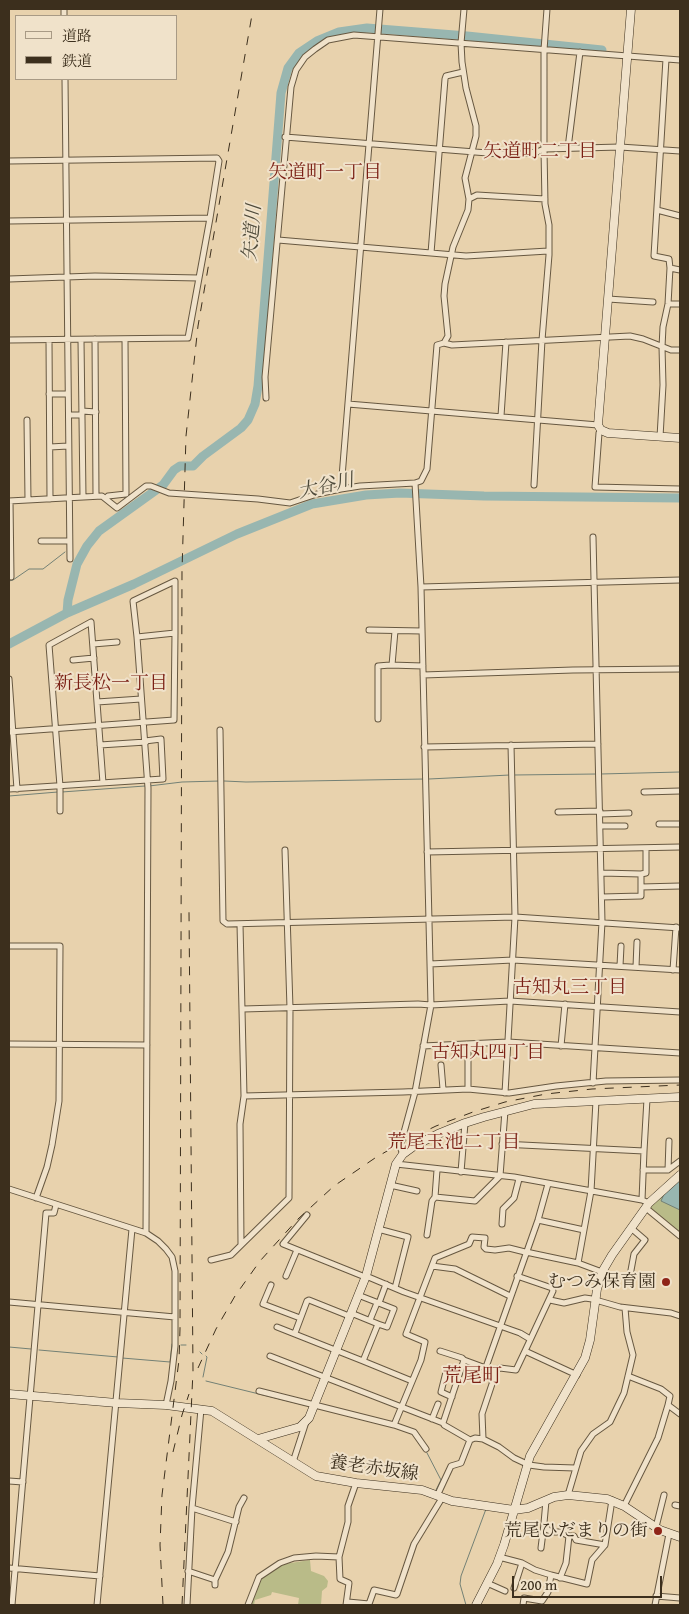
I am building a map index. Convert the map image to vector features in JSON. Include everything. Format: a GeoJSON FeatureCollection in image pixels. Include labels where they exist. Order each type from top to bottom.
{"type":"FeatureCollection","features":[{"type":"Feature","properties":{"kind":"street"},"geometry":{"type":"LineString","coordinates":[[341,489],[380,9]]}},
{"type":"Feature","properties":{"kind":"street"},"geometry":{"type":"LineString","coordinates":[[444,343],[448,336],[444,296],[450,254],[468,210],[469,199],[464,178],[473,152],[476,136],[476,126],[463,72],[461,42],[464,9]]}},
{"type":"Feature","properties":{"kind":"street"},"geometry":{"type":"LineString","coordinates":[[534,485],[549,225],[545,198],[544,149],[544,49],[547,9]]}},
{"type":"Feature","properties":{"kind":"street"},"geometry":{"type":"LineString","coordinates":[[631,9],[604,337],[595,487],[680,489]]}},
{"type":"Feature","properties":{"kind":"street"},"geometry":{"type":"LineString","coordinates":[[266,398],[265,377],[290,87],[296,70],[305,57],[328,40],[354,35],[378,35],[680,60]]}},
{"type":"Feature","properties":{"kind":"street"},"geometry":{"type":"LineString","coordinates":[[568,148],[580,52]]}},
{"type":"Feature","properties":{"kind":"street"},"geometry":{"type":"LineString","coordinates":[[660,437],[663,385],[663,327],[668,304],[670,268],[669,259],[654,256],[666,59]]}},
{"type":"Feature","properties":{"kind":"street"},"geometry":{"type":"LineString","coordinates":[[431,253],[445,79],[446,76],[463,72]]}},
{"type":"Feature","properties":{"kind":"street"},"geometry":{"type":"LineString","coordinates":[[65,80],[70,559]]}},
{"type":"Feature","properties":{"kind":"street"},"geometry":{"type":"LineString","coordinates":[[285,137],[512,155],[537,152],[544,149],[568,148],[620,147],[680,151]]}},
{"type":"Feature","properties":{"kind":"street"},"geometry":{"type":"LineString","coordinates":[[9,161],[217,158],[219,161],[188,338],[9,340]]}},
{"type":"Feature","properties":{"kind":"street"},"geometry":{"type":"LineString","coordinates":[[469,199],[477,195],[545,198]]}},
{"type":"Feature","properties":{"kind":"street"},"geometry":{"type":"LineString","coordinates":[[657,210],[680,216]]}},
{"type":"Feature","properties":{"kind":"street"},"geometry":{"type":"LineString","coordinates":[[9,220],[210,218]]}},
{"type":"Feature","properties":{"kind":"street"},"geometry":{"type":"LineString","coordinates":[[278,240],[466,256],[548,251]]}},
{"type":"Feature","properties":{"kind":"street"},"geometry":{"type":"LineString","coordinates":[[670,268],[680,270]]}},
{"type":"Feature","properties":{"kind":"street"},"geometry":{"type":"LineString","coordinates":[[9,279],[95,276],[199,278]]}},
{"type":"Feature","properties":{"kind":"street"},"geometry":{"type":"LineString","coordinates":[[608,299],[653,302]]}},
{"type":"Feature","properties":{"kind":"street"},"geometry":{"type":"LineString","coordinates":[[668,304],[680,304]]}},
{"type":"Feature","properties":{"kind":"street"},"geometry":{"type":"LineString","coordinates":[[106,498],[117,508],[146,486],[151,486],[164,491],[290,503],[317,494],[360,486],[415,485],[421,481],[426,469],[437,345],[444,343],[452,345],[630,336],[643,339],[662,348],[680,350]]}},
{"type":"Feature","properties":{"kind":"street"},"geometry":{"type":"LineString","coordinates":[[95,339],[96,496]]}},
{"type":"Feature","properties":{"kind":"street"},"geometry":{"type":"LineString","coordinates":[[11,577],[10,501],[96,496],[106,498],[108,496],[126,494],[125,339]]}},
{"type":"Feature","properties":{"kind":"street"},"geometry":{"type":"LineString","coordinates":[[49,340],[50,498]]}},
{"type":"Feature","properties":{"kind":"street"},"geometry":{"type":"LineString","coordinates":[[81,340],[83,497]]}},
{"type":"Feature","properties":{"kind":"street"},"geometry":{"type":"LineString","coordinates":[[500,416],[506,342]]}},
{"type":"Feature","properties":{"kind":"street"},"geometry":{"type":"LineString","coordinates":[[49,394],[68,394]]}},
{"type":"Feature","properties":{"kind":"street"},"geometry":{"type":"LineString","coordinates":[[348,404],[500,416],[600,427],[608,432],[680,438]]}},
{"type":"Feature","properties":{"kind":"street"},"geometry":{"type":"LineString","coordinates":[[68,415],[96,412]]}},
{"type":"Feature","properties":{"kind":"street"},"geometry":{"type":"LineString","coordinates":[[28,420],[28,500]]}},
{"type":"Feature","properties":{"kind":"street"},"geometry":{"type":"LineString","coordinates":[[69,430],[82,430]]}},
{"type":"Feature","properties":{"kind":"street"},"geometry":{"type":"LineString","coordinates":[[50,447],[68,446]]}},
{"type":"Feature","properties":{"kind":"street"},"geometry":{"type":"LineString","coordinates":[[403,1154],[400,1149],[400,1143],[415,1092],[430,1005],[421,587],[415,485]]}},
{"type":"Feature","properties":{"kind":"street"},"geometry":{"type":"LineString","coordinates":[[593,537],[602,873],[601,965],[593,1082]]}},
{"type":"Feature","properties":{"kind":"street"},"geometry":{"type":"LineString","coordinates":[[41,541],[69,541]]}},
{"type":"Feature","properties":{"kind":"street"},"geometry":{"type":"LineString","coordinates":[[421,587],[680,580],[680,587]]}},
{"type":"Feature","properties":{"kind":"street"},"geometry":{"type":"LineString","coordinates":[[11,732],[56,730],[143,723],[174,720],[175,581],[133,601],[137,637],[141,699],[143,723],[145,742],[148,783],[146,1234]]}},
{"type":"Feature","properties":{"kind":"street"},"geometry":{"type":"LineString","coordinates":[[60,811],[49,645],[91,622],[103,783]]}},
{"type":"Feature","properties":{"kind":"street"},"geometry":{"type":"LineString","coordinates":[[369,630],[422,631]]}},
{"type":"Feature","properties":{"kind":"street"},"geometry":{"type":"LineString","coordinates":[[392,665],[395,631]]}},
{"type":"Feature","properties":{"kind":"street"},"geometry":{"type":"LineString","coordinates":[[137,637],[175,633]]}},
{"type":"Feature","properties":{"kind":"street"},"geometry":{"type":"LineString","coordinates":[[92,644],[117,642]]}},
{"type":"Feature","properties":{"kind":"street"},"geometry":{"type":"LineString","coordinates":[[72,660],[94,658]]}},
{"type":"Feature","properties":{"kind":"street"},"geometry":{"type":"LineString","coordinates":[[378,719],[378,666],[422,666]]}},
{"type":"Feature","properties":{"kind":"street"},"geometry":{"type":"LineString","coordinates":[[423,675],[680,669]]}},
{"type":"Feature","properties":{"kind":"street"},"geometry":{"type":"LineString","coordinates":[[9,680],[16,789]]}},
{"type":"Feature","properties":{"kind":"street"},"geometry":{"type":"LineString","coordinates":[[97,702],[141,699]]}},
{"type":"Feature","properties":{"kind":"street"},"geometry":{"type":"LineString","coordinates":[[220,730],[223,921],[227,924],[515,917],[678,928],[673,970]]}},
{"type":"Feature","properties":{"kind":"street"},"geometry":{"type":"LineString","coordinates":[[9,789],[59,790],[103,783],[148,783],[163,779],[161,739],[100,745]]}},
{"type":"Feature","properties":{"kind":"street"},"geometry":{"type":"LineString","coordinates":[[424,747],[598,744]]}},
{"type":"Feature","properties":{"kind":"street"},"geometry":{"type":"LineString","coordinates":[[505,1093],[515,917],[511,745]]}},
{"type":"Feature","properties":{"kind":"street"},"geometry":{"type":"LineString","coordinates":[[644,792],[680,791]]}},
{"type":"Feature","properties":{"kind":"street"},"geometry":{"type":"LineString","coordinates":[[558,812],[629,813]]}},
{"type":"Feature","properties":{"kind":"street"},"geometry":{"type":"LineString","coordinates":[[659,824],[680,824]]}},
{"type":"Feature","properties":{"kind":"street"},"geometry":{"type":"LineString","coordinates":[[601,826],[625,826]]}},
{"type":"Feature","properties":{"kind":"street"},"geometry":{"type":"LineString","coordinates":[[427,852],[680,846]]}},
{"type":"Feature","properties":{"kind":"street"},"geometry":{"type":"LineString","coordinates":[[602,873],[646,873],[646,848]]}},
{"type":"Feature","properties":{"kind":"street"},"geometry":{"type":"LineString","coordinates":[[211,1260],[231,1255],[289,1198],[288,1095],[290,1008],[285,850]]}},
{"type":"Feature","properties":{"kind":"street"},"geometry":{"type":"LineString","coordinates":[[602,897],[642,896],[641,874]]}},
{"type":"Feature","properties":{"kind":"street"},"geometry":{"type":"LineString","coordinates":[[641,888],[680,886]]}},
{"type":"Feature","properties":{"kind":"street"},"geometry":{"type":"LineString","coordinates":[[240,924],[244,1096],[240,1124],[241,1245]]}},
{"type":"Feature","properties":{"kind":"street"},"geometry":{"type":"LineString","coordinates":[[636,967],[637,942]]}},
{"type":"Feature","properties":{"kind":"street"},"geometry":{"type":"LineString","coordinates":[[9,946],[60,946],[59,1100],[47,1167],[36,1198]]}},
{"type":"Feature","properties":{"kind":"street"},"geometry":{"type":"LineString","coordinates":[[620,966],[621,946]]}},
{"type":"Feature","properties":{"kind":"street"},"geometry":{"type":"LineString","coordinates":[[430,964],[513,960],[680,970]]}},
{"type":"Feature","properties":{"kind":"street"},"geometry":{"type":"LineString","coordinates":[[243,1009],[430,1005],[510,1001],[680,1012]]}},
{"type":"Feature","properties":{"kind":"street"},"geometry":{"type":"LineString","coordinates":[[561,1046],[564,1004]]}},
{"type":"Feature","properties":{"kind":"street"},"geometry":{"type":"LineString","coordinates":[[423,1046],[508,1042],[680,1053]]}},
{"type":"Feature","properties":{"kind":"street"},"geometry":{"type":"LineString","coordinates":[[9,1044],[147,1045]]}},
{"type":"Feature","properties":{"kind":"street"},"geometry":{"type":"LineString","coordinates":[[468,1044],[468,1089]]}},
{"type":"Feature","properties":{"kind":"street"},"geometry":{"type":"LineString","coordinates":[[441,1065],[443,1089]]}},
{"type":"Feature","properties":{"kind":"street"},"geometry":{"type":"LineString","coordinates":[[244,1096],[415,1092],[443,1089],[468,1089],[505,1093],[593,1082],[680,1080]]}},
{"type":"Feature","properties":{"kind":"street"},"geometry":{"type":"LineString","coordinates":[[293,1462],[306,1422],[315,1405],[365,1277],[396,1164],[403,1154],[438,1134],[465,1123],[534,1104],[680,1097]]}},
{"type":"Feature","properties":{"kind":"street"},"geometry":{"type":"LineString","coordinates":[[646,1203],[643,1170],[647,1100]]}},
{"type":"Feature","properties":{"kind":"street"},"geometry":{"type":"LineString","coordinates":[[578,1263],[591,1191],[596,1101]]}},
{"type":"Feature","properties":{"kind":"street"},"geometry":{"type":"LineString","coordinates":[[435,1197],[475,1202],[500,1176],[505,1111]]}},
{"type":"Feature","properties":{"kind":"street"},"geometry":{"type":"LineString","coordinates":[[461,1172],[465,1123]]}},
{"type":"Feature","properties":{"kind":"street"},"geometry":{"type":"LineString","coordinates":[[668,1170],[669,1141]]}},
{"type":"Feature","properties":{"kind":"street"},"geometry":{"type":"LineString","coordinates":[[502,1144],[644,1151]]}},
{"type":"Feature","properties":{"kind":"street"},"geometry":{"type":"LineString","coordinates":[[643,1170],[668,1170],[680,1161]]}},
{"type":"Feature","properties":{"kind":"street"},"geometry":{"type":"LineString","coordinates":[[396,1164],[500,1176],[591,1191],[646,1203],[680,1236]]}},
{"type":"Feature","properties":{"kind":"street"},"geometry":{"type":"LineString","coordinates":[[427,1235],[432,1200],[435,1197],[437,1170]]}},
{"type":"Feature","properties":{"kind":"street"},"geometry":{"type":"LineString","coordinates":[[476,1605],[499,1557],[527,1464],[535,1445],[577,1375],[585,1358],[590,1340],[597,1289],[602,1272],[646,1203],[680,1174]]}},
{"type":"Feature","properties":{"kind":"street"},"geometry":{"type":"LineString","coordinates":[[502,1224],[503,1209],[514,1198],[518,1179]]}},
{"type":"Feature","properties":{"kind":"street"},"geometry":{"type":"LineString","coordinates":[[486,1367],[538,1220],[548,1184]]}},
{"type":"Feature","properties":{"kind":"street"},"geometry":{"type":"LineString","coordinates":[[390,1185],[418,1191]]}},
{"type":"Feature","properties":{"kind":"street"},"geometry":{"type":"LineString","coordinates":[[9,1189],[146,1234],[158,1241],[172,1258],[175,1271],[174,1346],[171,1381],[166,1405]]}},
{"type":"Feature","properties":{"kind":"street"},"geometry":{"type":"LineString","coordinates":[[12,1605],[46,1213],[54,1213],[56,1205]]}},
{"type":"Feature","properties":{"kind":"street"},"geometry":{"type":"LineString","coordinates":[[307,1215],[283,1244],[420,1298],[520,1333],[530,1339]]}},
{"type":"Feature","properties":{"kind":"street"},"geometry":{"type":"LineString","coordinates":[[538,1220],[584,1230]]}},
{"type":"Feature","properties":{"kind":"street"},"geometry":{"type":"LineString","coordinates":[[629,1281],[634,1254],[645,1240],[631,1228]]}},
{"type":"Feature","properties":{"kind":"street"},"geometry":{"type":"LineString","coordinates":[[98,1605],[132,1229]]}},
{"type":"Feature","properties":{"kind":"street"},"geometry":{"type":"LineString","coordinates":[[378,1229],[408,1237],[395,1288]]}},
{"type":"Feature","properties":{"kind":"street"},"geometry":{"type":"LineString","coordinates":[[394,1425],[421,1360],[425,1342],[406,1334],[435,1258],[468,1244],[472,1237],[484,1238],[484,1247],[486,1249],[508,1248],[578,1263],[602,1272]]}},
{"type":"Feature","properties":{"kind":"street"},"geometry":{"type":"LineString","coordinates":[[286,1276],[297,1250]]}},
{"type":"Feature","properties":{"kind":"street"},"geometry":{"type":"LineString","coordinates":[[432,1266],[455,1269],[510,1296]]}},
{"type":"Feature","properties":{"kind":"street"},"geometry":{"type":"LineString","coordinates":[[494,1371],[500,1368],[516,1370],[553,1291],[552,1288],[517,1276]]}},
{"type":"Feature","properties":{"kind":"street"},"geometry":{"type":"LineString","coordinates":[[370,1320],[386,1284]]}},
{"type":"Feature","properties":{"kind":"street"},"geometry":{"type":"LineString","coordinates":[[271,1285],[263,1304],[300,1318]]}},
{"type":"Feature","properties":{"kind":"street"},"geometry":{"type":"LineString","coordinates":[[294,1334],[309,1300],[387,1327],[394,1309],[358,1295]]}},
{"type":"Feature","properties":{"kind":"street"},"geometry":{"type":"LineString","coordinates":[[550,1300],[564,1303],[585,1298],[625,1308],[670,1313],[680,1316]]}},
{"type":"Feature","properties":{"kind":"street"},"geometry":{"type":"LineString","coordinates":[[9,1302],[174,1317]]}},
{"type":"Feature","properties":{"kind":"street"},"geometry":{"type":"LineString","coordinates":[[568,1495],[581,1450],[587,1441],[610,1422],[622,1399],[633,1355],[627,1332],[625,1308]]}},
{"type":"Feature","properties":{"kind":"street"},"geometry":{"type":"LineString","coordinates":[[363,1361],[378,1324]]}},
{"type":"Feature","properties":{"kind":"street"},"geometry":{"type":"LineString","coordinates":[[277,1327],[412,1381]]}},
{"type":"Feature","properties":{"kind":"street"},"geometry":{"type":"LineString","coordinates":[[440,1351],[494,1371]]}},
{"type":"Feature","properties":{"kind":"street"},"geometry":{"type":"LineString","coordinates":[[525,1351],[577,1375]]}},
{"type":"Feature","properties":{"kind":"street"},"geometry":{"type":"LineString","coordinates":[[270,1356],[443,1423],[470,1440],[475,1438],[483,1440],[499,1447],[527,1464],[544,1467],[575,1468]]}},
{"type":"Feature","properties":{"kind":"street"},"geometry":{"type":"LineString","coordinates":[[443,1423],[464,1360]]}},
{"type":"Feature","properties":{"kind":"street"},"geometry":{"type":"LineString","coordinates":[[483,1440],[482,1414],[492,1384],[494,1371]]}},
{"type":"Feature","properties":{"kind":"street"},"geometry":{"type":"LineString","coordinates":[[446,1372],[441,1392],[452,1397]]}},
{"type":"Feature","properties":{"kind":"street"},"geometry":{"type":"LineString","coordinates":[[624,1506],[658,1438],[670,1396],[661,1389],[628,1376]]}},
{"type":"Feature","properties":{"kind":"street"},"geometry":{"type":"LineString","coordinates":[[259,1391],[394,1425],[414,1432],[426,1449]]}},
{"type":"Feature","properties":{"kind":"street","name":"養老赤坂線"},"geometry":{"type":"LineString","coordinates":[[9,1394],[202,1409],[220,1415],[316,1476],[356,1483],[422,1490],[452,1501],[514,1510],[528,1508],[554,1497],[568,1495],[612,1500],[656,1527],[680,1537]]}},
{"type":"Feature","properties":{"kind":"street"},"geometry":{"type":"LineString","coordinates":[[432,1419],[438,1404]]}},
{"type":"Feature","properties":{"kind":"street"},"geometry":{"type":"LineString","coordinates":[[668,1405],[680,1414]]}},
{"type":"Feature","properties":{"kind":"street"},"geometry":{"type":"LineString","coordinates":[[187,1605],[192,1508],[202,1409]]}},
{"type":"Feature","properties":{"kind":"street"},"geometry":{"type":"LineString","coordinates":[[258,1439],[300,1427],[306,1422]]}},
{"type":"Feature","properties":{"kind":"street"},"geometry":{"type":"LineString","coordinates":[[356,1483],[348,1506],[348,1522],[339,1557],[340,1579],[349,1583],[347,1603],[369,1604],[374,1590],[396,1595],[414,1544],[440,1497],[450,1466],[461,1463],[470,1440]]}},
{"type":"Feature","properties":{"kind":"street"},"geometry":{"type":"LineString","coordinates":[[9,1481],[23,1482]]}},
{"type":"Feature","properties":{"kind":"street"},"geometry":{"type":"LineString","coordinates":[[656,1527],[664,1495]]}},
{"type":"Feature","properties":{"kind":"street"},"geometry":{"type":"LineString","coordinates":[[188,1571],[215,1583],[228,1552],[239,1507],[244,1498]]}},
{"type":"Feature","properties":{"kind":"street"},"geometry":{"type":"LineString","coordinates":[[499,1557],[522,1563],[535,1570],[560,1578],[587,1584],[592,1560],[605,1545],[612,1500]]}},
{"type":"Feature","properties":{"kind":"street"},"geometry":{"type":"LineString","coordinates":[[540,1548],[546,1501]]}},
{"type":"Feature","properties":{"kind":"street"},"geometry":{"type":"LineString","coordinates":[[192,1508],[236,1522]]}},
{"type":"Feature","properties":{"kind":"street"},"geometry":{"type":"LineString","coordinates":[[544,1522],[548,1530],[553,1532],[574,1536],[576,1540],[605,1545]]}},
{"type":"Feature","properties":{"kind":"street"},"geometry":{"type":"LineString","coordinates":[[655,1605],[669,1534]]}},
{"type":"Feature","properties":{"kind":"street"},"geometry":{"type":"LineString","coordinates":[[560,1578],[566,1563],[570,1536]]}},
{"type":"Feature","properties":{"kind":"street"},"geometry":{"type":"LineString","coordinates":[[248,1605],[258,1577],[280,1563],[294,1558],[316,1556],[339,1557]]}},
{"type":"Feature","properties":{"kind":"street"},"geometry":{"type":"LineString","coordinates":[[514,1588],[522,1563]]}},
{"type":"Feature","properties":{"kind":"street"},"geometry":{"type":"LineString","coordinates":[[9,1568],[100,1576]]}},
{"type":"Feature","properties":{"kind":"street"},"geometry":{"type":"LineString","coordinates":[[523,1605],[524,1598],[542,1601],[548,1592],[551,1575]]}},
{"type":"Feature","properties":{"kind":"street"},"geometry":{"type":"LineString","coordinates":[[487,1583],[505,1591]]}},
{"type":"Feature","properties":{"kind":"street"},"geometry":{"type":"LineString","coordinates":[[656,1596],[680,1598]]}},
{"type":"Feature","properties":{"kind":"green space"},"geometry":{"type":"Polygon","coordinates":[[[680,1176],[680,1234],[648,1207],[680,1176]]]}},
{"type":"Feature","properties":{"kind":"green space"},"geometry":{"type":"Polygon","coordinates":[[[310,1560],[311,1571],[324,1576],[328,1581],[327,1587],[322,1591],[321,1605],[298,1605],[299,1598],[272,1592],[271,1595],[255,1600],[254,1605],[251,1605],[257,1585],[265,1574],[284,1564],[310,1560]]]}},
{"type":"Feature","properties":{"kind":"water"},"geometry":{"type":"Polygon","coordinates":[[[680,1179],[680,1210],[661,1201],[665,1192],[680,1179]]]}},
{"type":"Feature","properties":{"kind":"waterway","name":"矢道川"},"geometry":{"type":"LineString","coordinates":[[67,613],[68,600],[77,564],[87,546],[99,531],[163,485],[174,470],[180,466],[193,466],[203,456],[241,428],[248,420],[255,404],[281,93],[288,68],[299,53],[317,41],[339,32],[367,28],[602,50]]}},
{"type":"Feature","properties":{"kind":"waterway","name":"大谷川"},"geometry":{"type":"LineString","coordinates":[[9,644],[67,613],[134,584],[237,534],[312,504],[366,495],[400,493],[680,498]]}},
{"type":"Feature","properties":{"kind":"waterway"},"geometry":{"type":"LineString","coordinates":[[9,581],[29,569],[43,569],[65,552]]}},
{"type":"Feature","properties":{"kind":"waterway"},"geometry":{"type":"LineString","coordinates":[[601,774],[680,772]]}},
{"type":"Feature","properties":{"kind":"waterway"},"geometry":{"type":"LineString","coordinates":[[514,775],[597,774]]}},
{"type":"Feature","properties":{"kind":"waterway"},"geometry":{"type":"LineString","coordinates":[[429,779],[510,775]]}},
{"type":"Feature","properties":{"kind":"waterway"},"geometry":{"type":"LineString","coordinates":[[224,781],[425,779]]}},
{"type":"Feature","properties":{"kind":"waterway"},"geometry":{"type":"LineString","coordinates":[[149,786],[182,782],[220,781]]}},
{"type":"Feature","properties":{"kind":"waterway"},"geometry":{"type":"LineString","coordinates":[[62,792],[145,786]]}},
{"type":"Feature","properties":{"kind":"waterway"},"geometry":{"type":"LineString","coordinates":[[9,796],[58,792]]}},
{"type":"Feature","properties":{"kind":"waterway"},"geometry":{"type":"LineString","coordinates":[[122,1358],[170,1362],[172,1344]]}},
{"type":"Feature","properties":{"kind":"waterway"},"geometry":{"type":"LineString","coordinates":[[181,1345],[186,1345]]}},
{"type":"Feature","properties":{"kind":"waterway"},"geometry":{"type":"LineString","coordinates":[[9,1347],[31,1349]]}},
{"type":"Feature","properties":{"kind":"waterway"},"geometry":{"type":"LineString","coordinates":[[39,1350],[118,1357]]}},
{"type":"Feature","properties":{"kind":"waterway"},"geometry":{"type":"LineString","coordinates":[[203,1377],[206,1356]]}},
{"type":"Feature","properties":{"kind":"waterway"},"geometry":{"type":"LineString","coordinates":[[206,1381],[304,1405]]}},
{"type":"Feature","properties":{"kind":"waterway"},"geometry":{"type":"LineString","coordinates":[[426,1451],[441,1480],[435,1492]]}},
{"type":"Feature","properties":{"kind":"waterway"},"geometry":{"type":"LineString","coordinates":[[466,1605],[460,1584],[461,1576],[486,1509]]}},
{"type":"Feature","properties":{"kind":"railway"},"geometry":{"type":"LineString","coordinates":[[163,1605],[160,1545],[162,1495],[179,1360],[180,1329],[182,571],[186,436],[198,326],[253,9]]}},
{"type":"Feature","properties":{"kind":"railway"},"geometry":{"type":"LineString","coordinates":[[182,1605],[193,1371],[189,911]]}},
{"type":"Feature","properties":{"kind":"railway"},"geometry":{"type":"LineString","coordinates":[[198,1368],[216,1329],[235,1296],[260,1261],[298,1219],[334,1186],[375,1158],[436,1126],[505,1102],[546,1094],[592,1089],[680,1085]]}},
{"type":"Feature","properties":{"kind":"railway"},"geometry":{"type":"LineString","coordinates":[[173,1452],[189,1394]]}},
{"type":"Feature","properties":{"kind":"place","name":"むつみ保育園"},"geometry":{"type":"Point","coordinates":[666,1282]}},
{"type":"Feature","properties":{"kind":"place","name":"荒尾ひだまりの街"},"geometry":{"type":"Point","coordinates":[658,1531]}},
{"type":"Feature","properties":{"kind":"district","name":"矢道町二丁目"},"geometry":{"type":"Point","coordinates":[540,152]}},
{"type":"Feature","properties":{"kind":"district","name":"矢道町一丁目"},"geometry":{"type":"Point","coordinates":[325,173]}},
{"type":"Feature","properties":{"kind":"district","name":"新長松一丁目"},"geometry":{"type":"Point","coordinates":[111,684]}},
{"type":"Feature","properties":{"kind":"district","name":"古知丸三丁目"},"geometry":{"type":"Point","coordinates":[570,988]}},
{"type":"Feature","properties":{"kind":"district","name":"古知丸四丁目"},"geometry":{"type":"Point","coordinates":[488,1053]}},
{"type":"Feature","properties":{"kind":"district","name":"荒尾玉池二丁目"},"geometry":{"type":"Point","coordinates":[454,1143]}},
{"type":"Feature","properties":{"kind":"district","name":"荒尾町"},"geometry":{"type":"Point","coordinates":[472,1377]}}]}
